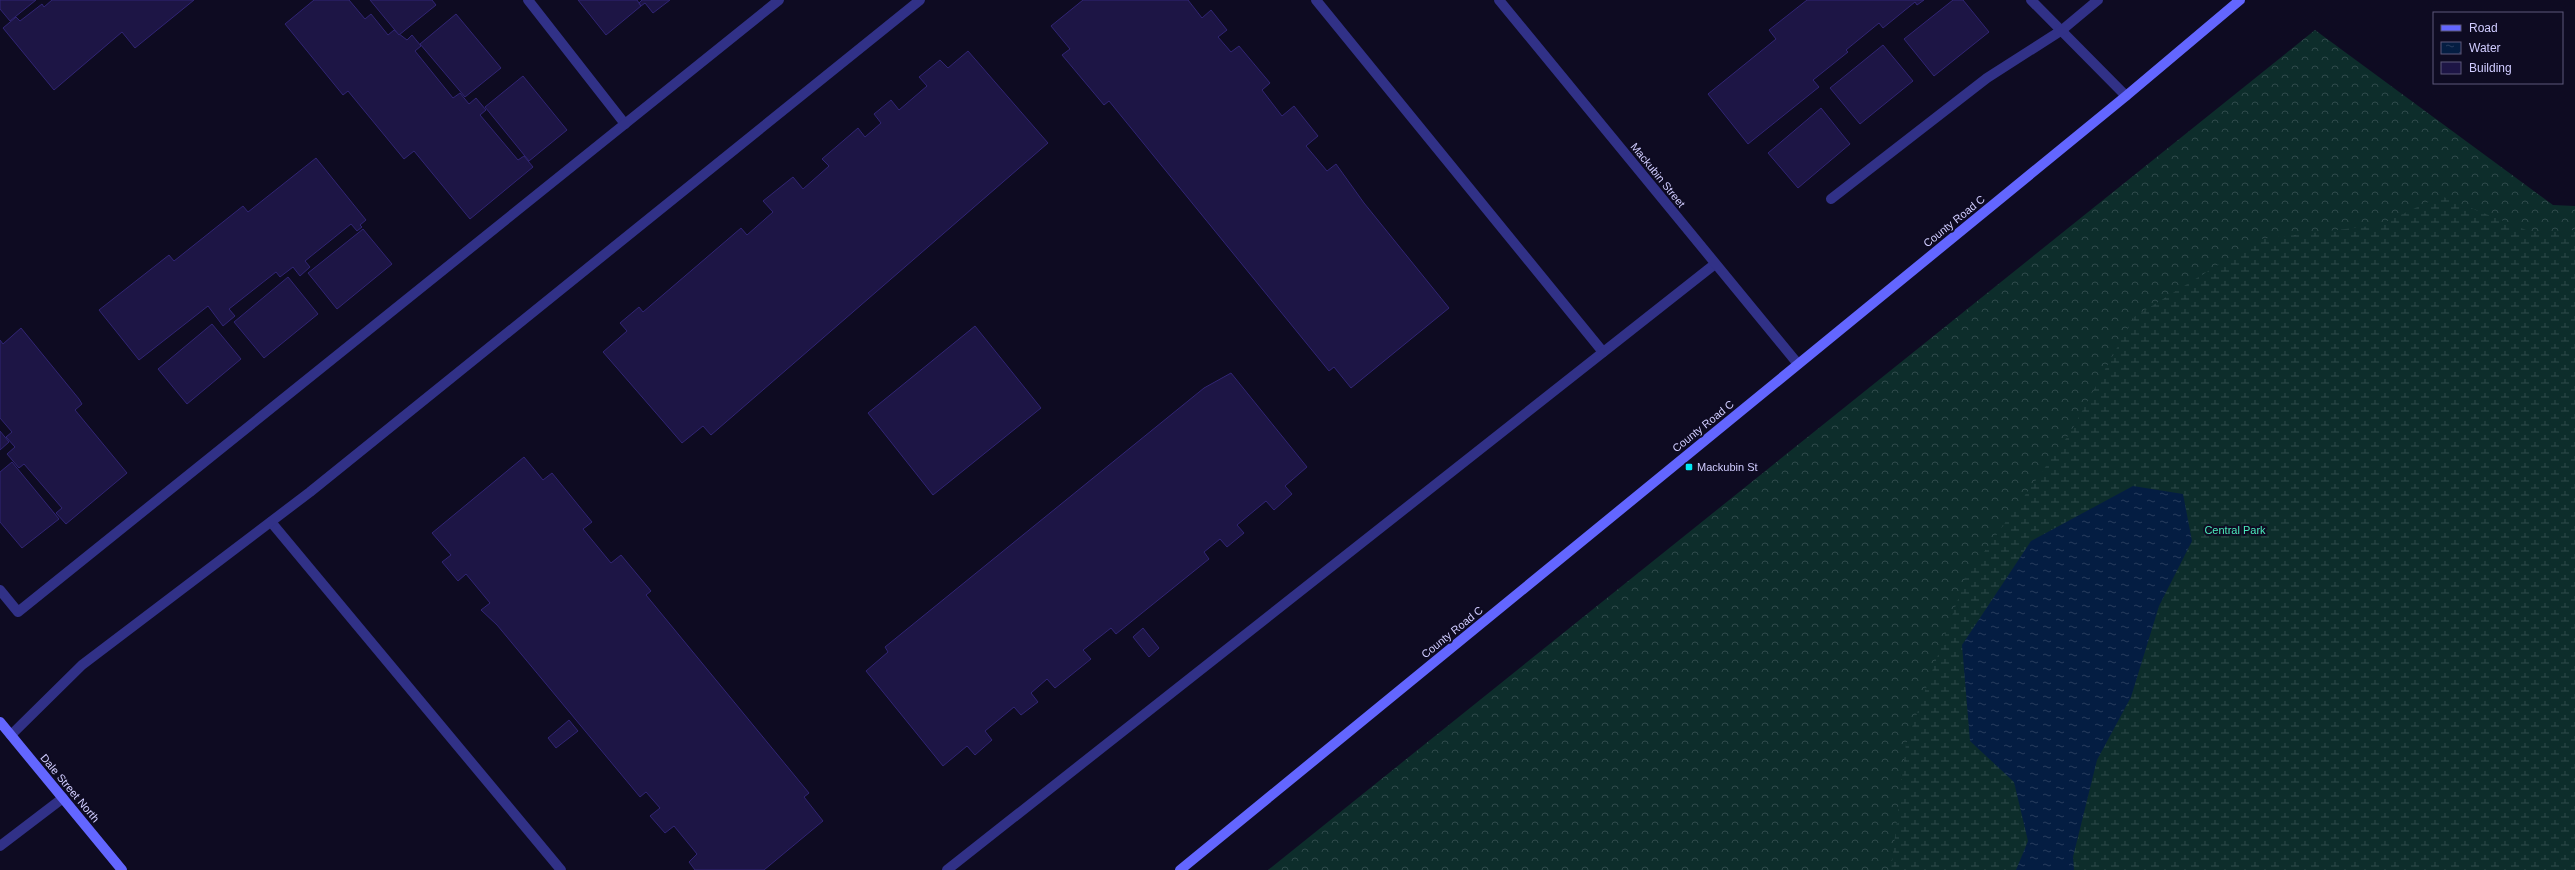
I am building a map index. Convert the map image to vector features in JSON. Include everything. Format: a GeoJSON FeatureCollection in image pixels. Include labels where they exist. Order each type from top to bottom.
{"type":"FeatureCollection","features":[{"type":"Feature","properties":{"kind":"main road","name":"County Road C"},"geometry":{"type":"LineString","coordinates":[[1180,870],[2126,96],[2240,0]]}},
{"type":"Feature","properties":{"kind":"main road","name":"Dale Street North"},"geometry":{"type":"LineString","coordinates":[[0,722],[122,870]]}},
{"type":"Feature","properties":{"kind":"street"},"geometry":{"type":"LineString","coordinates":[[528,0],[625,124]]}},
{"type":"Feature","properties":{"kind":"street"},"geometry":{"type":"LineString","coordinates":[[0,590],[18,612],[779,0]]}},
{"type":"Feature","properties":{"kind":"street"},"geometry":{"type":"LineString","coordinates":[[11,735],[82,665],[271,522],[920,0]]}},
{"type":"Feature","properties":{"kind":"street"},"geometry":{"type":"LineString","coordinates":[[1316,0],[1603,352]]}},
{"type":"Feature","properties":{"kind":"street","name":"Mackubin Street"},"geometry":{"type":"LineString","coordinates":[[1499,0],[1798,364]]}},
{"type":"Feature","properties":{"kind":"street"},"geometry":{"type":"LineString","coordinates":[[2030,0],[2062,30],[2126,96]]}},
{"type":"Feature","properties":{"kind":"street"},"geometry":{"type":"LineString","coordinates":[[1831,199],[1987,78],[2062,30],[2098,0]]}},
{"type":"Feature","properties":{"kind":"street"},"geometry":{"type":"LineString","coordinates":[[947,870],[1715,264]]}},
{"type":"Feature","properties":{"kind":"street"},"geometry":{"type":"LineString","coordinates":[[271,522],[561,870]]}},
{"type":"Feature","properties":{"kind":"street"},"geometry":{"type":"LineString","coordinates":[[0,846],[63,798]]}},
{"type":"Feature","properties":{"kind":"green space","name":"Central Park"},"geometry":{"type":"Polygon","coordinates":[[[2315,30],[2553,205],[2575,206],[2575,870],[1268,870],[2315,30]]]}},
{"type":"Feature","properties":{"kind":"green space"},"geometry":{"type":"Polygon","coordinates":[[[2441,196],[2531,232],[2575,230],[2575,870],[2074,870],[2073,857],[2097,760],[2131,697],[2159,606],[2192,541],[1970,741],[2014,782],[2028,841],[2016,870],[1891,870],[1906,744],[1966,577],[2070,433],[2134,317],[2260,239],[2379,225],[2441,196]]]}},
{"type":"Feature","properties":{"kind":"water"},"geometry":{"type":"Polygon","coordinates":[[[2133,486],[2183,494],[2192,541],[2159,606],[2131,697],[2097,760],[2073,857],[2074,870],[2016,870],[2028,841],[2014,782],[1970,741],[1962,645],[2031,541],[2133,486]]]}},
{"type":"Feature","properties":{"kind":"building"},"geometry":{"type":"Polygon","coordinates":[[[0,0],[36,0],[10,21],[0,9],[0,0]]]}},
{"type":"Feature","properties":{"kind":"building"},"geometry":{"type":"Polygon","coordinates":[[[52,0],[194,0],[135,48],[122,32],[54,90],[3,28],[16,17],[20,21],[42,4],[44,7],[52,0]]]}},
{"type":"Feature","properties":{"kind":"building"},"geometry":{"type":"Polygon","coordinates":[[[314,0],[349,0],[365,19],[371,14],[388,35],[394,30],[407,40],[412,35],[421,46],[415,51],[453,98],[460,93],[469,104],[476,98],[486,110],[480,115],[518,160],[524,156],[533,167],[470,219],[414,151],[404,159],[348,91],[343,95],[285,24],[314,0]]]}},
{"type":"Feature","properties":{"kind":"building"},"geometry":{"type":"Polygon","coordinates":[[[370,0],[432,0],[436,5],[399,35],[370,0]]]}},
{"type":"Feature","properties":{"kind":"building"},"geometry":{"type":"Polygon","coordinates":[[[578,0],[637,0],[641,6],[606,35],[578,0]]]}},
{"type":"Feature","properties":{"kind":"building"},"geometry":{"type":"Polygon","coordinates":[[[642,0],[670,0],[653,13],[645,3],[641,6],[639,3],[642,0]]]}},
{"type":"Feature","properties":{"kind":"building"},"geometry":{"type":"Polygon","coordinates":[[[1083,0],[1188,0],[1202,18],[1211,10],[1227,30],[1218,37],[1231,52],[1239,46],[1270,83],[1262,90],[1282,116],[1294,106],[1318,136],[1306,146],[1327,171],[1336,164],[1364,203],[1449,308],[1351,388],[1334,367],[1329,371],[1109,101],[1104,105],[1062,55],[1070,49],[1051,26],[1083,0]]]}},
{"type":"Feature","properties":{"kind":"building"},"geometry":{"type":"Polygon","coordinates":[[[1807,0],[1924,0],[1917,5],[1915,2],[1883,28],[1879,23],[1846,50],[1848,52],[1813,80],[1819,87],[1748,144],[1708,94],[1776,39],[1769,30],[1807,0]]]}},
{"type":"Feature","properties":{"kind":"building"},"geometry":{"type":"Polygon","coordinates":[[[1953,0],[1963,0],[1989,32],[1934,76],[1904,39],[1953,0]]]}},
{"type":"Feature","properties":{"kind":"building"},"geometry":{"type":"Polygon","coordinates":[[[456,14],[501,68],[465,97],[420,44],[456,14]]]}},
{"type":"Feature","properties":{"kind":"building"},"geometry":{"type":"Polygon","coordinates":[[[1883,45],[1913,81],[1860,124],[1830,88],[1883,45]]]}},
{"type":"Feature","properties":{"kind":"building"},"geometry":{"type":"Polygon","coordinates":[[[968,51],[1048,143],[711,435],[703,426],[682,443],[603,352],[627,331],[620,323],[639,307],[643,312],[741,228],[747,235],[773,212],[763,201],[793,177],[803,189],[829,166],[822,159],[858,128],[865,137],[881,123],[874,114],[891,100],[899,110],[927,86],[919,77],[940,60],[948,68],[968,51]]]}},
{"type":"Feature","properties":{"kind":"building"},"geometry":{"type":"Polygon","coordinates":[[[523,76],[567,130],[529,161],[485,107],[523,76]]]}},
{"type":"Feature","properties":{"kind":"building"},"geometry":{"type":"Polygon","coordinates":[[[1821,108],[1850,144],[1798,188],[1768,153],[1821,108]]]}},
{"type":"Feature","properties":{"kind":"building"},"geometry":{"type":"Polygon","coordinates":[[[316,158],[366,220],[360,225],[362,227],[357,231],[351,224],[305,261],[310,267],[300,276],[293,267],[280,277],[276,272],[229,309],[235,316],[223,326],[208,306],[139,360],[99,310],[169,255],[174,261],[243,206],[248,212],[316,158]]]}},
{"type":"Feature","properties":{"kind":"building"},"geometry":{"type":"Polygon","coordinates":[[[363,229],[392,264],[337,309],[308,273],[363,229]]]}},
{"type":"Feature","properties":{"kind":"building"},"geometry":{"type":"Polygon","coordinates":[[[288,277],[318,314],[264,358],[234,322],[288,277]]]}},
{"type":"Feature","properties":{"kind":"building"},"geometry":{"type":"Polygon","coordinates":[[[212,324],[241,359],[187,404],[158,369],[212,324]]]}},
{"type":"Feature","properties":{"kind":"building"},"geometry":{"type":"Polygon","coordinates":[[[975,326],[1041,408],[933,495],[868,413],[975,326]]]}},
{"type":"Feature","properties":{"kind":"building"},"geometry":{"type":"Polygon","coordinates":[[[21,328],[79,399],[82,404],[75,410],[127,473],[66,524],[56,513],[62,508],[24,464],[19,468],[7,454],[15,447],[6,437],[12,432],[0,418],[0,340],[3,344],[21,328]]]}},
{"type":"Feature","properties":{"kind":"building"},"geometry":{"type":"Polygon","coordinates":[[[1231,373],[1307,467],[1285,486],[1292,494],[1274,510],[1266,501],[1237,525],[1244,533],[1227,547],[1220,539],[1204,552],[1209,559],[1116,634],[1111,628],[1083,650],[1091,659],[1055,688],[1047,679],[1031,693],[1038,702],[1021,715],[1014,707],[985,731],[992,740],[975,755],[967,746],[943,766],[866,671],[888,652],[885,647],[1204,388],[1231,373]]]}},
{"type":"Feature","properties":{"kind":"building"},"geometry":{"type":"Polygon","coordinates":[[[0,431],[9,442],[0,450],[0,431]]]}},
{"type":"Feature","properties":{"kind":"building"},"geometry":{"type":"Polygon","coordinates":[[[524,457],[543,480],[552,473],[592,522],[583,529],[611,563],[621,555],[651,591],[646,595],[809,793],[804,797],[823,821],[764,870],[695,870],[689,862],[697,854],[674,826],[665,833],[650,816],[660,808],[646,792],[640,797],[497,625],[481,610],[490,603],[466,574],[458,581],[442,562],[451,555],[432,533],[524,457]]]}},
{"type":"Feature","properties":{"kind":"building"},"geometry":{"type":"Polygon","coordinates":[[[12,462],[59,519],[22,548],[0,522],[0,472],[12,462]]]}},
{"type":"Feature","properties":{"kind":"building"},"geometry":{"type":"Polygon","coordinates":[[[1143,628],[1159,648],[1149,657],[1133,637],[1143,628]]]}},
{"type":"Feature","properties":{"kind":"building"},"geometry":{"type":"Polygon","coordinates":[[[569,720],[578,731],[556,748],[548,738],[569,720]]]}},
{"type":"Feature","properties":{"kind":"place","name":"Mackubin St"},"geometry":{"type":"Point","coordinates":[1689,467]}}]}
